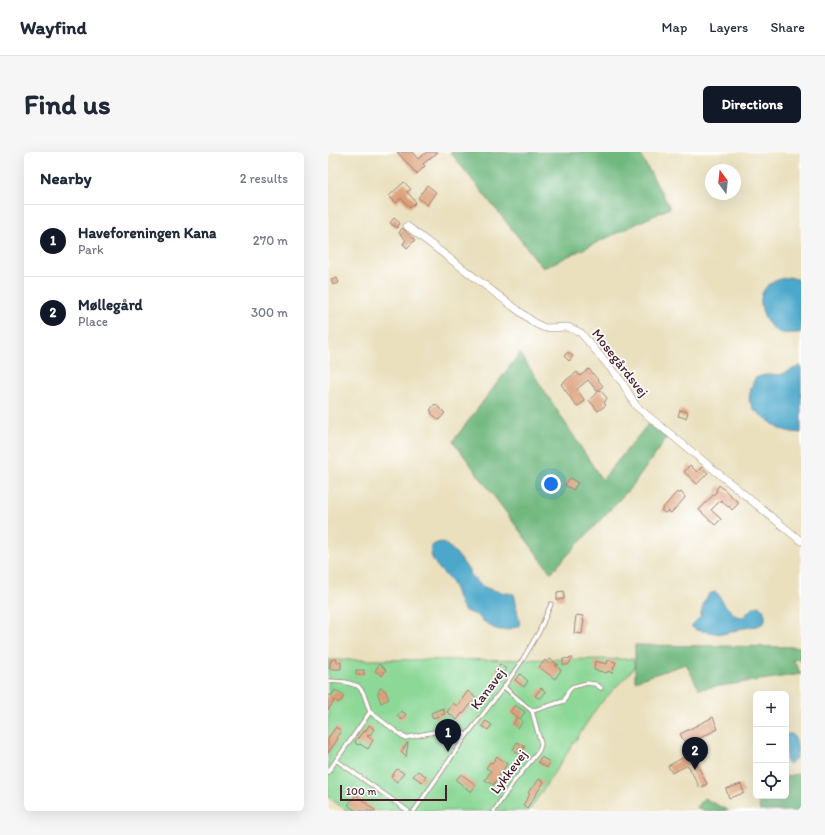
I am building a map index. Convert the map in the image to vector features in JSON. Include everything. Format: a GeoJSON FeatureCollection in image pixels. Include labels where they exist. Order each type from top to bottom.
{"type":"FeatureCollection","features":[{"type":"Feature","properties":{"kind":"street","name":"Mosegårdsvej"},"geometry":{"type":"LineString","coordinates":[[407,226],[536,324],[545,328],[568,327],[581,333],[622,382],[636,406],[801,541]]}},
{"type":"Feature","properties":{"kind":"lane","name":"Kanavej"},"geometry":{"type":"LineString","coordinates":[[414,811],[467,735],[504,688],[539,632],[551,604]]}},
{"type":"Feature","properties":{"kind":"lane"},"geometry":{"type":"LineString","coordinates":[[328,681],[345,682],[358,686],[363,692],[370,712],[405,738],[453,728],[467,735]]}},
{"type":"Feature","properties":{"kind":"lane"},"geometry":{"type":"LineString","coordinates":[[504,688],[532,711],[564,701],[572,687],[587,683],[595,684],[601,688]]}},
{"type":"Feature","properties":{"kind":"lane","name":"Lykkevej"},"geometry":{"type":"LineString","coordinates":[[494,811],[512,784],[539,751],[541,744],[532,711]]}},
{"type":"Feature","properties":{"kind":"lane"},"geometry":{"type":"LineString","coordinates":[[328,772],[370,712]]}},
{"type":"Feature","properties":{"kind":"lane"},"geometry":{"type":"LineString","coordinates":[[336,760],[408,811]]}},
{"type":"Feature","properties":{"kind":"green space"},"geometry":{"type":"Polygon","coordinates":[[[450,152],[639,152],[670,208],[543,268],[450,152]]]}},
{"type":"Feature","properties":{"kind":"green space"},"geometry":{"type":"Polygon","coordinates":[[[520,353],[602,480],[649,423],[667,437],[634,484],[551,573],[453,441],[520,353]]]}},
{"type":"Feature","properties":{"kind":"green space"},"geometry":{"type":"Polygon","coordinates":[[[635,645],[801,647],[801,659],[793,659],[801,674],[699,689],[686,664],[635,681],[635,645]]]}},
{"type":"Feature","properties":{"kind":"green space"},"geometry":{"type":"Polygon","coordinates":[[[633,659],[635,667],[598,706],[529,811],[347,811],[328,797],[328,660],[633,659]]]}},
{"type":"Feature","properties":{"kind":"green space"},"geometry":{"type":"Polygon","coordinates":[[[801,774],[801,811],[760,811],[758,799],[789,799],[789,775],[801,774]]]}},
{"type":"Feature","properties":{"kind":"green space"},"geometry":{"type":"Polygon","coordinates":[[[704,798],[729,811],[705,811],[696,807],[704,798]]]}},
{"type":"Feature","properties":{"kind":"water"},"geometry":{"type":"Polygon","coordinates":[[[790,277],[801,281],[801,332],[799,333],[784,333],[773,329],[766,319],[761,305],[763,291],[766,287],[777,280],[790,277]]]}},
{"type":"Feature","properties":{"kind":"water"},"geometry":{"type":"Polygon","coordinates":[[[800,366],[801,433],[780,429],[754,410],[749,400],[751,388],[755,378],[768,374],[780,375],[800,366]]]}},
{"type":"Feature","properties":{"kind":"water"},"geometry":{"type":"Polygon","coordinates":[[[442,542],[458,555],[473,578],[482,586],[500,592],[514,594],[519,626],[505,630],[494,628],[478,616],[464,610],[460,604],[453,585],[434,562],[432,557],[431,546],[442,542]]]}},
{"type":"Feature","properties":{"kind":"water"},"geometry":{"type":"Polygon","coordinates":[[[715,592],[719,595],[723,603],[736,616],[743,617],[752,608],[759,606],[763,609],[765,615],[764,623],[722,634],[696,630],[691,626],[700,617],[704,602],[709,594],[715,592]]]}},
{"type":"Feature","properties":{"kind":"water"},"geometry":{"type":"Polygon","coordinates":[[[789,734],[792,734],[797,745],[797,751],[796,757],[790,764],[789,734]]]}},
{"type":"Feature","properties":{"kind":"building"},"geometry":{"type":"Polygon","coordinates":[[[397,152],[412,152],[418,159],[427,152],[438,152],[423,164],[425,166],[417,174],[397,152]]]}},
{"type":"Feature","properties":{"kind":"building"},"geometry":{"type":"Polygon","coordinates":[[[404,182],[411,189],[407,192],[416,202],[410,208],[401,198],[396,203],[389,196],[404,182]]]}},
{"type":"Feature","properties":{"kind":"building"},"geometry":{"type":"Polygon","coordinates":[[[427,185],[436,192],[427,205],[418,198],[427,185]]]}},
{"type":"Feature","properties":{"kind":"building"},"geometry":{"type":"Polygon","coordinates":[[[394,218],[400,223],[397,228],[390,223],[394,218]]]}},
{"type":"Feature","properties":{"kind":"building"},"geometry":{"type":"Polygon","coordinates":[[[402,228],[415,240],[407,248],[403,244],[406,240],[399,233],[402,228]]]}},
{"type":"Feature","properties":{"kind":"building"},"geometry":{"type":"Polygon","coordinates":[[[337,278],[339,283],[333,285],[331,280],[337,278]]]}},
{"type":"Feature","properties":{"kind":"building"},"geometry":{"type":"Polygon","coordinates":[[[568,352],[573,356],[569,361],[564,356],[568,352]]]}},
{"type":"Feature","properties":{"kind":"building"},"geometry":{"type":"Polygon","coordinates":[[[589,369],[603,386],[597,391],[588,380],[577,389],[585,401],[577,407],[561,384],[577,372],[580,376],[589,369]]]}},
{"type":"Feature","properties":{"kind":"building"},"geometry":{"type":"Polygon","coordinates":[[[600,390],[607,398],[604,403],[606,405],[598,411],[589,400],[600,390]]]}},
{"type":"Feature","properties":{"kind":"building"},"geometry":{"type":"Polygon","coordinates":[[[435,404],[445,413],[439,420],[431,413],[432,411],[430,410],[435,404]]]}},
{"type":"Feature","properties":{"kind":"building"},"geometry":{"type":"Polygon","coordinates":[[[680,410],[688,412],[686,418],[678,416],[680,410]]]}},
{"type":"Feature","properties":{"kind":"building"},"geometry":{"type":"Polygon","coordinates":[[[690,465],[697,472],[702,467],[708,473],[697,484],[684,472],[690,465]]]}},
{"type":"Feature","properties":{"kind":"building"},"geometry":{"type":"Polygon","coordinates":[[[570,478],[578,483],[573,490],[565,485],[570,478]]]}},
{"type":"Feature","properties":{"kind":"building"},"geometry":{"type":"Polygon","coordinates":[[[719,485],[739,503],[732,510],[721,500],[711,510],[721,519],[715,525],[699,510],[717,491],[716,490],[719,485]]]}},
{"type":"Feature","properties":{"kind":"building"},"geometry":{"type":"Polygon","coordinates":[[[677,492],[679,494],[681,492],[685,497],[684,499],[671,513],[668,511],[665,513],[661,510],[677,492]]]}},
{"type":"Feature","properties":{"kind":"building"},"geometry":{"type":"Polygon","coordinates":[[[564,591],[564,599],[557,600],[557,592],[564,591]]]}},
{"type":"Feature","properties":{"kind":"building"},"geometry":{"type":"Polygon","coordinates":[[[576,615],[583,616],[584,620],[582,634],[574,633],[576,615]]]}},
{"type":"Feature","properties":{"kind":"building"},"geometry":{"type":"Polygon","coordinates":[[[573,658],[568,665],[563,665],[563,659],[573,658]]]}},
{"type":"Feature","properties":{"kind":"building"},"geometry":{"type":"Polygon","coordinates":[[[332,659],[337,659],[337,663],[341,662],[341,669],[330,669],[330,661],[332,661],[332,659]]]}},
{"type":"Feature","properties":{"kind":"building"},"geometry":{"type":"Polygon","coordinates":[[[550,659],[559,665],[555,665],[561,670],[555,679],[539,667],[545,660],[548,662],[550,659]]]}},
{"type":"Feature","properties":{"kind":"building"},"geometry":{"type":"Polygon","coordinates":[[[608,660],[616,662],[612,673],[608,671],[607,673],[594,670],[595,661],[607,664],[608,660]]]}},
{"type":"Feature","properties":{"kind":"building"},"geometry":{"type":"Polygon","coordinates":[[[379,664],[386,670],[382,676],[375,671],[379,664]]]}},
{"type":"Feature","properties":{"kind":"building"},"geometry":{"type":"Polygon","coordinates":[[[500,664],[506,669],[502,676],[495,672],[500,664]]]}},
{"type":"Feature","properties":{"kind":"building"},"geometry":{"type":"Polygon","coordinates":[[[356,670],[364,670],[364,675],[356,675],[356,670]]]}},
{"type":"Feature","properties":{"kind":"building"},"geometry":{"type":"Polygon","coordinates":[[[520,674],[528,681],[524,687],[515,680],[520,674]]]}},
{"type":"Feature","properties":{"kind":"building"},"geometry":{"type":"Polygon","coordinates":[[[380,688],[385,690],[389,699],[381,703],[378,694],[380,688]]]}},
{"type":"Feature","properties":{"kind":"building"},"geometry":{"type":"Polygon","coordinates":[[[541,688],[546,692],[540,699],[535,696],[541,688]]]}},
{"type":"Feature","properties":{"kind":"building"},"geometry":{"type":"Polygon","coordinates":[[[335,690],[344,696],[338,703],[335,700],[328,710],[328,694],[331,696],[335,690]]]}},
{"type":"Feature","properties":{"kind":"building"},"geometry":{"type":"Polygon","coordinates":[[[468,691],[476,698],[457,720],[447,712],[453,703],[457,706],[468,691]]]}},
{"type":"Feature","properties":{"kind":"building"},"geometry":{"type":"Polygon","coordinates":[[[515,705],[525,712],[520,719],[510,712],[515,705]]]}},
{"type":"Feature","properties":{"kind":"building"},"geometry":{"type":"Polygon","coordinates":[[[443,708],[445,714],[433,718],[431,713],[443,708]]]}},
{"type":"Feature","properties":{"kind":"building"},"geometry":{"type":"Polygon","coordinates":[[[401,711],[406,714],[402,720],[397,716],[401,711]]]}},
{"type":"Feature","properties":{"kind":"building"},"geometry":{"type":"Polygon","coordinates":[[[517,717],[523,721],[518,728],[513,724],[517,717]]]}},
{"type":"Feature","properties":{"kind":"building"},"geometry":{"type":"Polygon","coordinates":[[[713,717],[718,729],[686,745],[680,734],[713,717]]]}},
{"type":"Feature","properties":{"kind":"building"},"geometry":{"type":"Polygon","coordinates":[[[486,721],[492,725],[488,730],[482,726],[486,721]]]}},
{"type":"Feature","properties":{"kind":"building"},"geometry":{"type":"Polygon","coordinates":[[[369,725],[374,729],[370,735],[367,736],[373,740],[368,749],[360,744],[356,744],[355,741],[363,731],[365,732],[369,725]]]}},
{"type":"Feature","properties":{"kind":"building"},"geometry":{"type":"Polygon","coordinates":[[[336,727],[341,731],[336,738],[338,739],[328,753],[328,738],[336,727]]]}},
{"type":"Feature","properties":{"kind":"building"},"geometry":{"type":"Polygon","coordinates":[[[445,737],[450,741],[446,746],[441,742],[445,737]]]}},
{"type":"Feature","properties":{"kind":"building"},"geometry":{"type":"Polygon","coordinates":[[[408,742],[406,757],[401,752],[408,742]]]}},
{"type":"Feature","properties":{"kind":"building"},"geometry":{"type":"Polygon","coordinates":[[[517,742],[525,747],[520,755],[513,750],[517,742]]]}},
{"type":"Feature","properties":{"kind":"building"},"geometry":{"type":"Polygon","coordinates":[[[691,753],[707,784],[700,788],[688,765],[672,773],[668,766],[691,753]]]}},
{"type":"Feature","properties":{"kind":"building"},"geometry":{"type":"Polygon","coordinates":[[[497,756],[507,764],[493,785],[485,780],[491,771],[486,768],[497,756]]]}},
{"type":"Feature","properties":{"kind":"building"},"geometry":{"type":"Polygon","coordinates":[[[541,757],[550,762],[547,768],[538,762],[541,757]]]}},
{"type":"Feature","properties":{"kind":"building"},"geometry":{"type":"Polygon","coordinates":[[[397,769],[404,773],[397,782],[391,777],[397,769]]]}},
{"type":"Feature","properties":{"kind":"building"},"geometry":{"type":"Polygon","coordinates":[[[418,771],[426,776],[422,782],[413,776],[418,771]]]}},
{"type":"Feature","properties":{"kind":"building"},"geometry":{"type":"Polygon","coordinates":[[[461,774],[476,785],[471,792],[456,780],[461,774]]]}},
{"type":"Feature","properties":{"kind":"building"},"geometry":{"type":"Polygon","coordinates":[[[539,779],[544,782],[527,808],[523,805],[530,794],[528,793],[531,788],[533,788],[539,779]]]}},
{"type":"Feature","properties":{"kind":"building"},"geometry":{"type":"Polygon","coordinates":[[[741,784],[744,793],[729,798],[726,789],[741,784]]]}},
{"type":"Feature","properties":{"kind":"building"},"geometry":{"type":"Polygon","coordinates":[[[356,795],[376,811],[356,811],[348,805],[356,795]]]}},
{"type":"Feature","properties":{"kind":"place","name":"Haveforeningen Kana"},"geometry":{"type":"Point","coordinates":[448,752]}},
{"type":"Feature","properties":{"kind":"place","name":"Møllegård"},"geometry":{"type":"Point","coordinates":[695,770]}}]}
